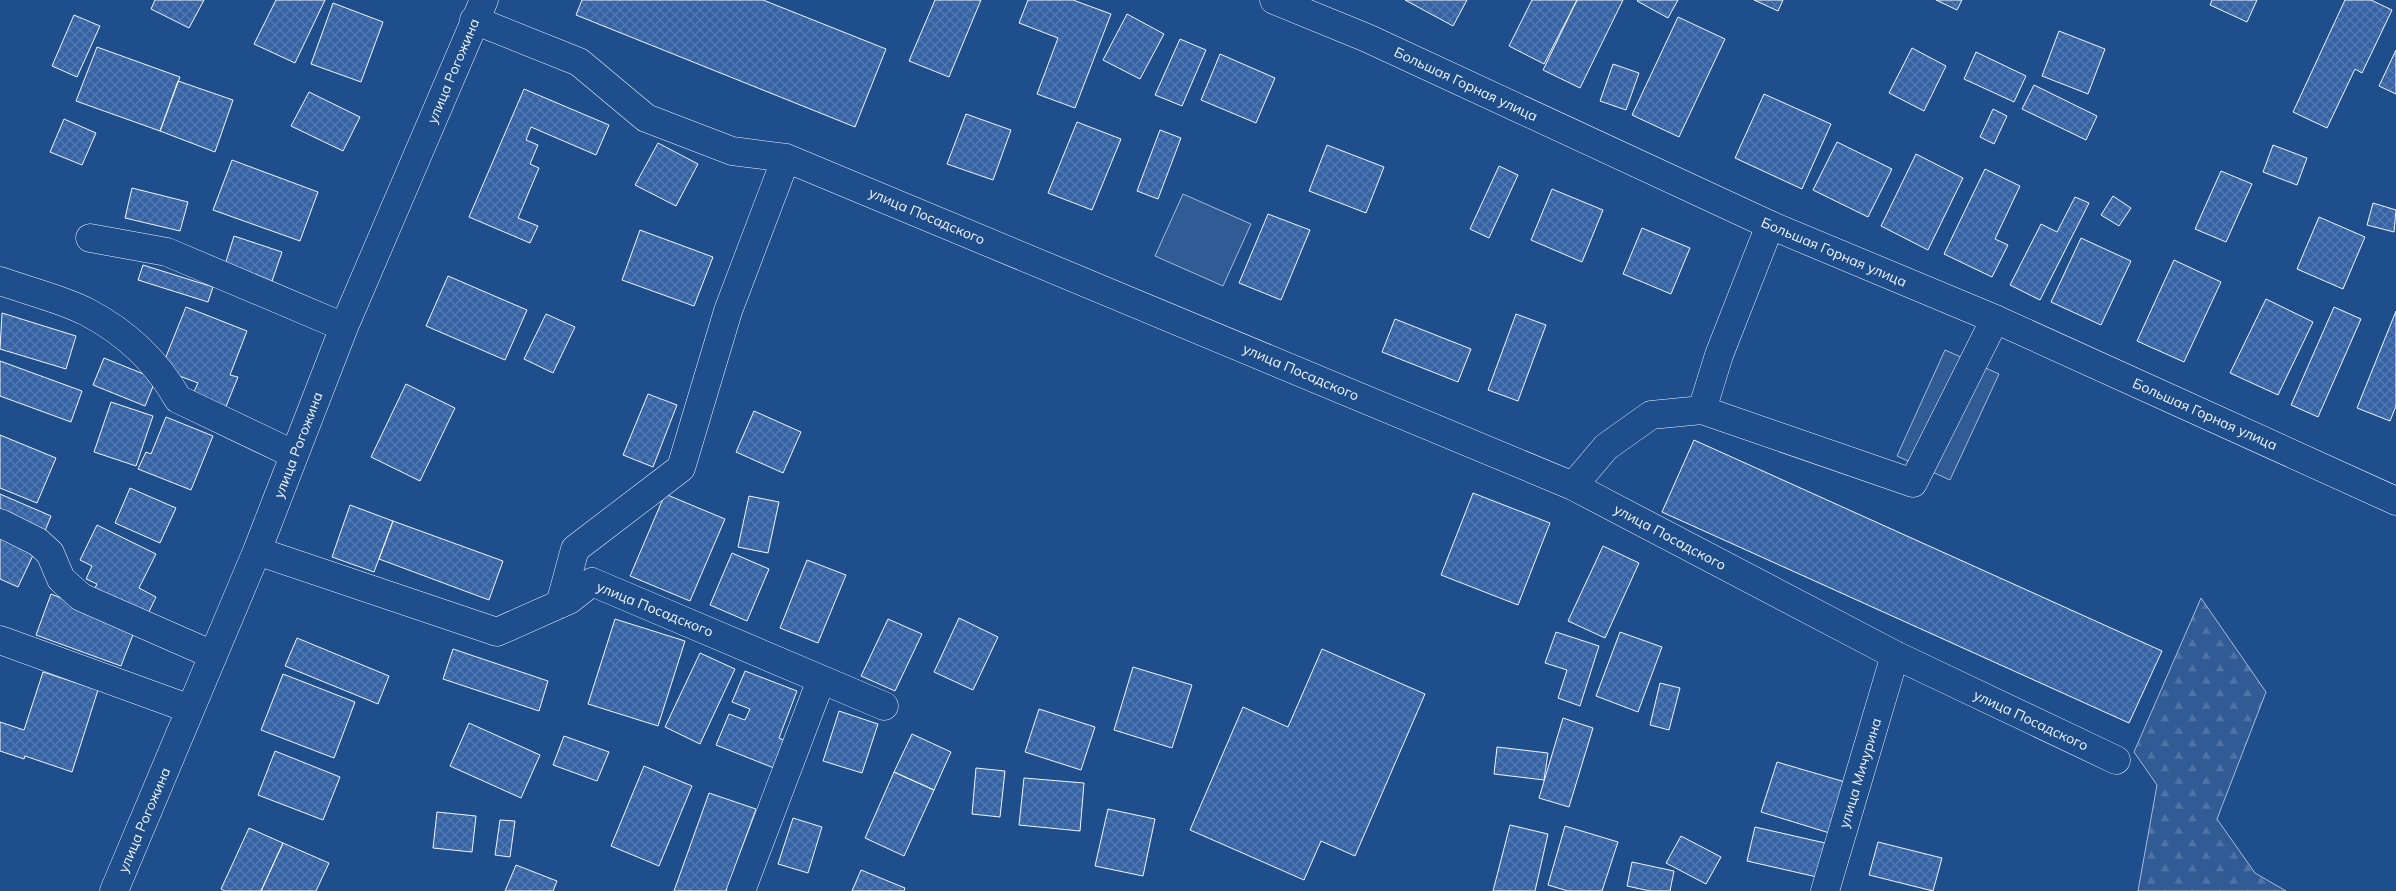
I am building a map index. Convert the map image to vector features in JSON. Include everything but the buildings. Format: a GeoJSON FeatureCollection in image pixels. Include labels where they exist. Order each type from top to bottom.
{"type":"FeatureCollection","features":[{"type":"Feature","properties":{"kind":"street","name":"Большая Горная улица"},"geometry":{"type":"LineString","coordinates":[[1274,0],[1367,38],[1770,225],[1995,319],[2396,501]]}},
{"type":"Feature","properties":{"kind":"street","name":"улица Посадского"},"geometry":{"type":"LineString","coordinates":[[479,10],[579,62],[646,118],[732,151],[786,158],[1573,486],[1895,655],[2116,760]]}},
{"type":"Feature","properties":{"kind":"street","name":"улица Рогожина"},"geometry":{"type":"LineString","coordinates":[[114,891],[257,551],[293,454],[344,327],[479,10]]}},
{"type":"Feature","properties":{"kind":"street"},"geometry":{"type":"LineString","coordinates":[[560,604],[575,550],[681,468],[728,311],[786,158]]}},
{"type":"Feature","properties":{"kind":"street"},"geometry":{"type":"LineString","coordinates":[[1702,410],[1719,355],[1770,225]]}},
{"type":"Feature","properties":{"kind":"street"},"geometry":{"type":"LineString","coordinates":[[90,238],[167,252],[344,327]]}},
{"type":"Feature","properties":{"kind":"street"},"geometry":{"type":"LineString","coordinates":[[0,281],[86,312],[128,338],[168,381],[178,399],[293,454]]}},
{"type":"Feature","properties":{"kind":"street"},"geometry":{"type":"LineString","coordinates":[[1573,486],[1606,447],[1651,415],[1702,410],[1913,483],[1995,319]]}},
{"type":"Feature","properties":{"kind":"street"},"geometry":{"type":"LineString","coordinates":[[0,523],[38,542],[50,553],[61,580],[81,597],[213,655]]}},
{"type":"Feature","properties":{"kind":"street","name":"улица Посадского"},"geometry":{"type":"LineString","coordinates":[[257,551],[497,632],[560,604],[592,582],[884,706]]}},
{"type":"Feature","properties":{"kind":"street"},"geometry":{"type":"LineString","coordinates":[[0,640],[190,709]]}},
{"type":"Feature","properties":{"kind":"street","name":"улица Мичурина"},"geometry":{"type":"LineString","coordinates":[[1825,891],[1895,655]]}},
{"type":"Feature","properties":{"kind":"street"},"geometry":{"type":"LineString","coordinates":[[741,891],[821,680]]}},
{"type":"Feature","properties":{"kind":"green space"},"geometry":{"type":"Polygon","coordinates":[[[2201,598],[2266,692],[2217,819],[2255,873],[2286,891],[2138,891],[2157,785],[2134,752],[2201,598]]]}},
{"type":"Feature","properties":{"kind":"shaded area"},"geometry":{"type":"Polygon","coordinates":[[[1183,194],[1251,224],[1223,286],[1155,256],[1183,194]]]}},
{"type":"Feature","properties":{"kind":"shaded area"},"geometry":{"type":"Polygon","coordinates":[[[1945,350],[1999,374],[1950,480],[1897,456],[1945,350]]]}}]}
